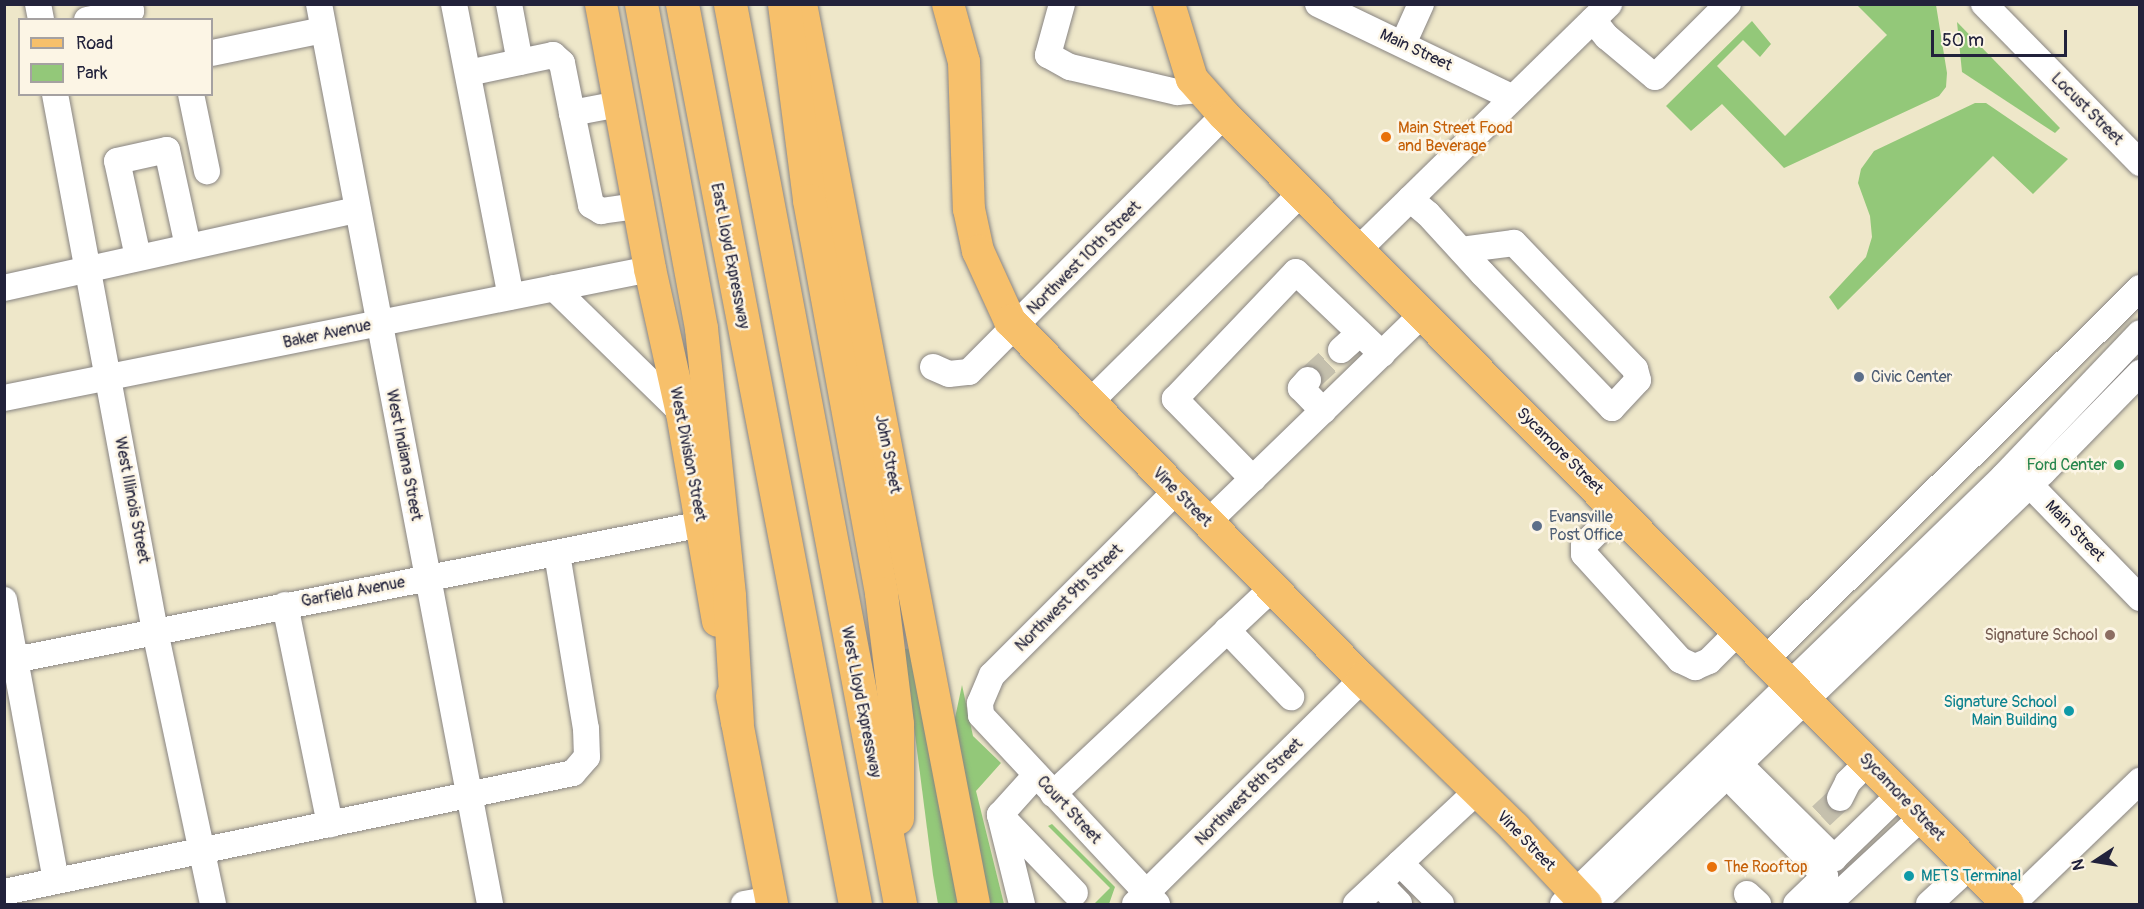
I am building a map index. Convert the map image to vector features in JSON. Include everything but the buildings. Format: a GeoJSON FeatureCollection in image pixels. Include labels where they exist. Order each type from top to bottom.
{"type":"FeatureCollection","features":[{"type":"Feature","properties":{"kind":"highway"},"geometry":{"type":"LineString","coordinates":[[641,4],[701,328],[729,596],[737,722]]}},
{"type":"Feature","properties":{"kind":"highway","name":"East Lloyd Expressway"},"geometry":{"type":"LineString","coordinates":[[682,4],[855,904]]}},
{"type":"Feature","properties":{"kind":"highway","name":"West Lloyd Expressway"},"geometry":{"type":"LineString","coordinates":[[730,4],[897,889]]}},
{"type":"Feature","properties":{"kind":"highway"},"geometry":{"type":"LineString","coordinates":[[784,4],[808,200],[882,604],[899,760],[897,889]]}},
{"type":"Feature","properties":{"kind":"main road","name":"West Division Street"},"geometry":{"type":"LineString","coordinates":[[601,4],[650,269],[682,413],[702,524],[737,722],[762,903]]}},
{"type":"Feature","properties":{"kind":"main road","name":"John Street"},"geometry":{"type":"LineString","coordinates":[[801,4],[974,904]]}},
{"type":"Feature","properties":{"kind":"main road","name":"Vine Street"},"geometry":{"type":"LineString","coordinates":[[948,4],[964,62],[971,220],[989,282],[1015,326],[1362,679],[1477,791],[1579,902]]}},
{"type":"Feature","properties":{"kind":"main road","name":"Sycamore Street"},"geometry":{"type":"LineString","coordinates":[[1169,4],[1192,80],[1224,115],[1797,691],[1847,783],[1900,794],[2010,904]]}},
{"type":"Feature","properties":{"kind":"street"},"geometry":{"type":"LineString","coordinates":[[97,18],[131,11],[129,4]]}},
{"type":"Feature","properties":{"kind":"street"},"geometry":{"type":"LineString","coordinates":[[454,4],[511,297]]}},
{"type":"Feature","properties":{"kind":"street"},"geometry":{"type":"LineString","coordinates":[[509,4],[520,62]]}},
{"type":"Feature","properties":{"kind":"street"},"geometry":{"type":"LineString","coordinates":[[1062,4],[1048,55],[1070,67],[1178,92],[1202,90]]}},
{"type":"Feature","properties":{"kind":"street","name":"Main Street"},"geometry":{"type":"LineString","coordinates":[[1318,4],[1361,14],[1403,44],[1513,98]]}},
{"type":"Feature","properties":{"kind":"street"},"geometry":{"type":"LineString","coordinates":[[1403,44],[1421,4]]}},
{"type":"Feature","properties":{"kind":"street"},"geometry":{"type":"LineString","coordinates":[[1601,12],[1606,37],[1655,77],[1728,4]]}},
{"type":"Feature","properties":{"kind":"street","name":"Locust Street"},"geometry":{"type":"LineString","coordinates":[[1984,4],[2139,163]]}},
{"type":"Feature","properties":{"kind":"street"},"geometry":{"type":"LineString","coordinates":[[213,53],[322,11]]}},
{"type":"Feature","properties":{"kind":"street","name":"West Indiana Street"},"geometry":{"type":"LineString","coordinates":[[322,11],[378,323],[490,904]]}},
{"type":"Feature","properties":{"kind":"street"},"geometry":{"type":"LineString","coordinates":[[1359,249],[1601,12]]}},
{"type":"Feature","properties":{"kind":"street"},"geometry":{"type":"LineString","coordinates":[[468,73],[553,55],[562,63],[591,205],[601,212],[638,207]]}},
{"type":"Feature","properties":{"kind":"street","name":"West Illinois Street"},"geometry":{"type":"LineString","coordinates":[[55,96],[155,631],[213,904]]}},
{"type":"Feature","properties":{"kind":"street"},"geometry":{"type":"LineString","coordinates":[[190,96],[207,171]]}},
{"type":"Feature","properties":{"kind":"street"},"geometry":{"type":"LineString","coordinates":[[572,113],[619,104]]}},
{"type":"Feature","properties":{"kind":"street","name":"Northwest 10th Street"},"geometry":{"type":"LineString","coordinates":[[933,367],[950,374],[969,372],[1224,115]]}},
{"type":"Feature","properties":{"kind":"street"},"geometry":{"type":"LineString","coordinates":[[138,257],[117,162],[167,150],[188,246]]}},
{"type":"Feature","properties":{"kind":"street"},"geometry":{"type":"LineString","coordinates":[[1089,403],[1302,192]]}},
{"type":"Feature","properties":{"kind":"street"},"geometry":{"type":"LineString","coordinates":[[1410,200],[1612,408],[1638,380],[1635,369],[1514,243],[1461,250]]}},
{"type":"Feature","properties":{"kind":"street"},"geometry":{"type":"LineString","coordinates":[[4,288],[357,210]]}},
{"type":"Feature","properties":{"kind":"street","name":"Baker Avenue"},"geometry":{"type":"LineString","coordinates":[[4,398],[650,269]]}},
{"type":"Feature","properties":{"kind":"street"},"geometry":{"type":"LineString","coordinates":[[1252,479],[1175,399],[1296,272],[1382,354]]}},
{"type":"Feature","properties":{"kind":"street"},"geometry":{"type":"LineString","coordinates":[[554,288],[682,413]]}},
{"type":"Feature","properties":{"kind":"street"},"geometry":{"type":"LineString","coordinates":[[1766,659],[2139,288]]}},
{"type":"Feature","properties":{"kind":"street"},"geometry":{"type":"LineString","coordinates":[[1207,522],[1423,314]]}},
{"type":"Feature","properties":{"kind":"street"},"geometry":{"type":"LineString","coordinates":[[1341,350],[1360,333]]}},
{"type":"Feature","properties":{"kind":"street"},"geometry":{"type":"LineString","coordinates":[[1579,902],[1797,691],[2139,333]]}},
{"type":"Feature","properties":{"kind":"street"},"geometry":{"type":"LineString","coordinates":[[1579,902],[1733,769],[1797,691],[2029,484],[2139,373]]}},
{"type":"Feature","properties":{"kind":"street"},"geometry":{"type":"LineString","coordinates":[[1308,380],[1301,388],[1323,411]]}},
{"type":"Feature","properties":{"kind":"street","name":"Main Street"},"geometry":{"type":"LineString","coordinates":[[2004,476],[2029,484],[2139,598]]}},
{"type":"Feature","properties":{"kind":"street","name":"Northwest 9th Street"},"geometry":{"type":"LineString","coordinates":[[981,715],[980,703],[992,675],[1176,491]]}},
{"type":"Feature","properties":{"kind":"street"},"geometry":{"type":"LineString","coordinates":[[1618,511],[1584,545],[1584,555],[1680,660],[1695,667],[1709,661],[1738,632]]}},
{"type":"Feature","properties":{"kind":"street","name":"Garfield Avenue"},"geometry":{"type":"LineString","coordinates":[[10,661],[702,524]]}},
{"type":"Feature","properties":{"kind":"street"},"geometry":{"type":"LineString","coordinates":[[4,892],[201,853],[573,773],[587,757],[586,729],[557,553]]}},
{"type":"Feature","properties":{"kind":"street"},"geometry":{"type":"LineString","coordinates":[[1000,815],[1045,784],[1227,630],[1272,588]]}},
{"type":"Feature","properties":{"kind":"street"},"geometry":{"type":"LineString","coordinates":[[4,600],[10,661],[56,880]]}},
{"type":"Feature","properties":{"kind":"street"},"geometry":{"type":"LineString","coordinates":[[285,606],[330,824]]}},
{"type":"Feature","properties":{"kind":"street"},"geometry":{"type":"LineString","coordinates":[[1227,630],[1291,697]]}},
{"type":"Feature","properties":{"kind":"street","name":"Northwest 8th Street"},"geometry":{"type":"LineString","coordinates":[[1146,901],[1362,679]]}},
{"type":"Feature","properties":{"kind":"street","name":"Court Street"},"geometry":{"type":"LineString","coordinates":[[981,715],[1045,784],[1146,901]]}},
{"type":"Feature","properties":{"kind":"street"},"geometry":{"type":"LineString","coordinates":[[1733,769],[1813,818],[1834,858],[1900,794]]}},
{"type":"Feature","properties":{"kind":"street"},"geometry":{"type":"LineString","coordinates":[[1733,769],[1824,876],[1796,904]]}},
{"type":"Feature","properties":{"kind":"street"},"geometry":{"type":"LineString","coordinates":[[2010,904],[2139,781]]}},
{"type":"Feature","properties":{"kind":"street"},"geometry":{"type":"LineString","coordinates":[[1356,904],[1477,791]]}},
{"type":"Feature","properties":{"kind":"street"},"geometry":{"type":"LineString","coordinates":[[1000,815],[1075,893]]}},
{"type":"Feature","properties":{"kind":"street"},"geometry":{"type":"LineString","coordinates":[[1000,815],[1022,904]]}},
{"type":"Feature","properties":{"kind":"street"},"geometry":{"type":"LineString","coordinates":[[1828,904],[1922,817]]}},
{"type":"Feature","properties":{"kind":"street"},"geometry":{"type":"LineString","coordinates":[[1400,863],[1441,904]]}},
{"type":"Feature","properties":{"kind":"street"},"geometry":{"type":"LineString","coordinates":[[1929,904],[1970,866]]}},
{"type":"Feature","properties":{"kind":"street"},"geometry":{"type":"LineString","coordinates":[[1379,883],[1399,904]]}},
{"type":"Feature","properties":{"kind":"green space"},"geometry":{"type":"Polygon","coordinates":[[[1857,5],[1936,5],[1947,73],[1946,87],[1939,96],[1784,168],[1722,104],[1691,131],[1666,106],[1752,21],[1771,44],[1760,57],[1743,40],[1717,66],[1785,136],[1887,35],[1857,5]]]}},
{"type":"Feature","properties":{"kind":"green space"},"geometry":{"type":"Polygon","coordinates":[[[1957,22],[2060,128],[2055,133],[1962,72],[1957,22]]]}},
{"type":"Feature","properties":{"kind":"green space"},"geometry":{"type":"Polygon","coordinates":[[[1975,103],[1986,103],[2068,159],[2033,194],[1993,156],[1838,310],[1829,297],[1866,257],[1872,237],[1870,216],[1858,183],[1861,169],[1874,151],[1975,103]]]}},
{"type":"Feature","properties":{"kind":"green space"},"geometry":{"type":"Polygon","coordinates":[[[914,648],[963,904],[938,904],[904,649],[914,648]]]}},
{"type":"Feature","properties":{"kind":"green space"},"geometry":{"type":"Polygon","coordinates":[[[962,685],[973,736],[1001,763],[976,791],[1004,904],[985,904],[952,732],[962,685]]]}},
{"type":"Feature","properties":{"kind":"green space"},"geometry":{"type":"Polygon","coordinates":[[[1052,824],[1115,887],[1109,904],[1094,904],[1110,888],[1048,826],[1052,824]]]}},
{"type":"Feature","properties":{"kind":"tunnel"},"geometry":{"type":"LineString","coordinates":[[1308,380],[1341,350]]}},
{"type":"Feature","properties":{"kind":"tunnel"},"geometry":{"type":"LineString","coordinates":[[1821,816],[1840,798]]}},
{"type":"Feature","properties":{"kind":"place","name":"Main Street Food and Beverage"},"geometry":{"type":"Point","coordinates":[1386,137]}},
{"type":"Feature","properties":{"kind":"place","name":"Civic Center"},"geometry":{"type":"Point","coordinates":[1859,377]}},
{"type":"Feature","properties":{"kind":"place","name":"Ford Center"},"geometry":{"type":"Point","coordinates":[2119,465]}},
{"type":"Feature","properties":{"kind":"place","name":"Evansville Post Office"},"geometry":{"type":"Point","coordinates":[1537,526]}},
{"type":"Feature","properties":{"kind":"place","name":"Signature School"},"geometry":{"type":"Point","coordinates":[2110,635]}},
{"type":"Feature","properties":{"kind":"place","name":"Signature School Main Building"},"geometry":{"type":"Point","coordinates":[2069,711]}},
{"type":"Feature","properties":{"kind":"place","name":"The Rooftop"},"geometry":{"type":"Point","coordinates":[1712,867]}},
{"type":"Feature","properties":{"kind":"place","name":"METS Terminal"},"geometry":{"type":"Point","coordinates":[1909,876]}}]}
